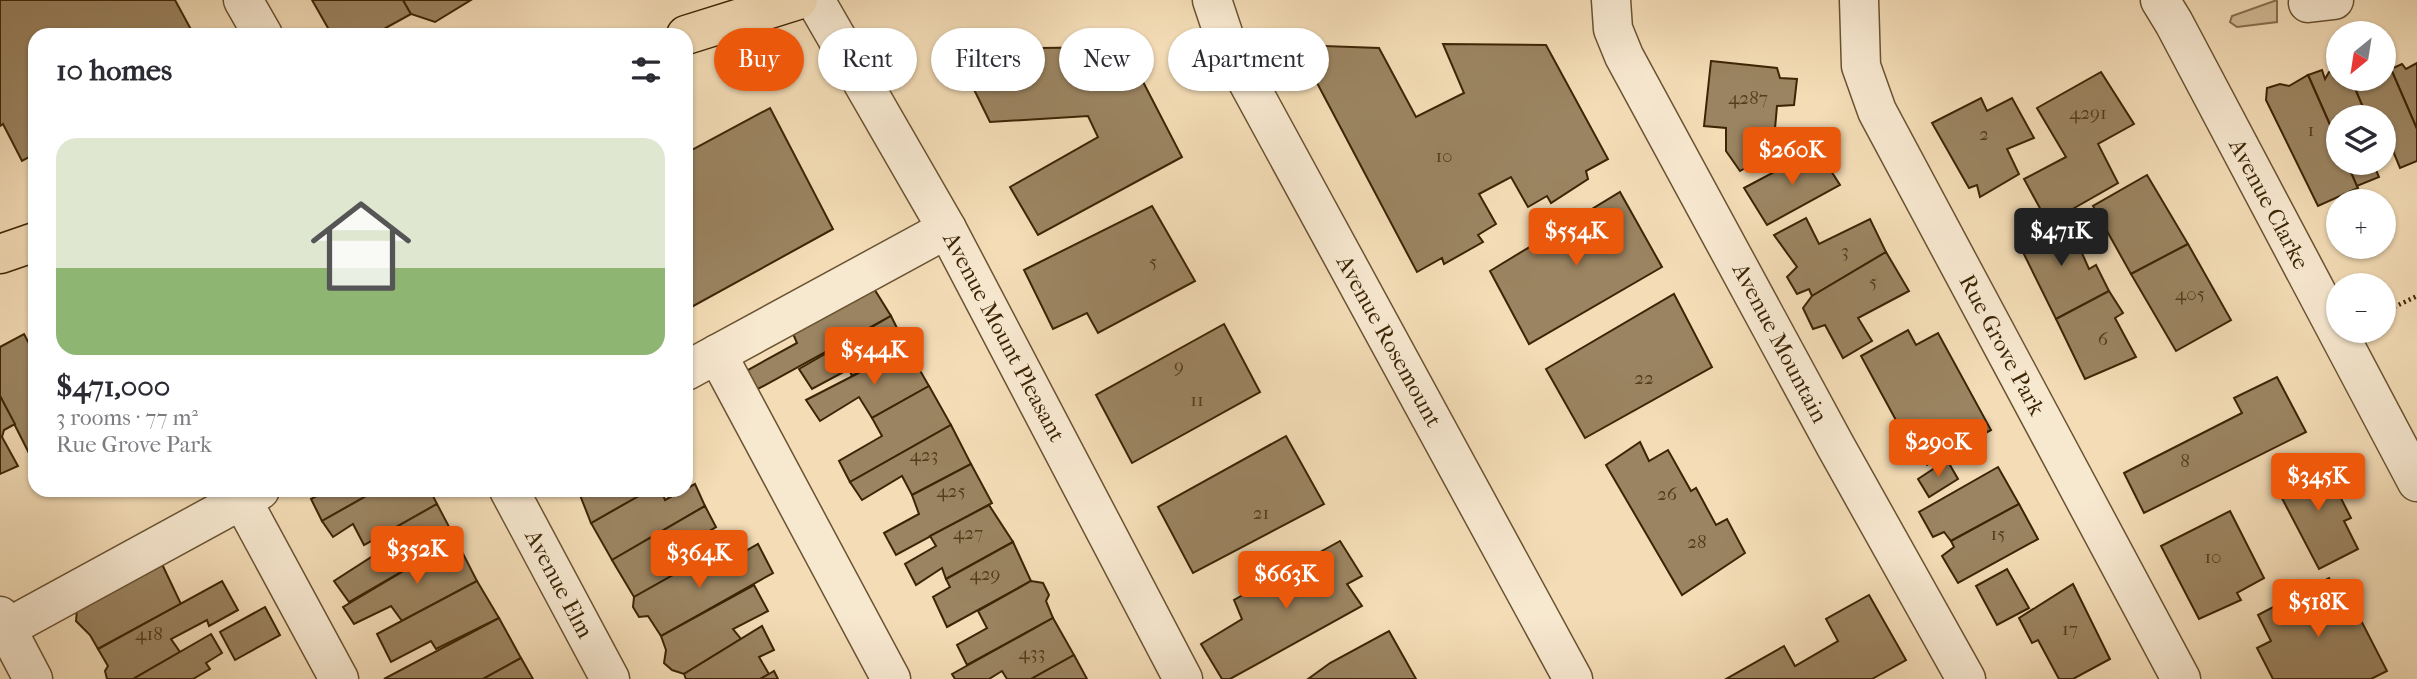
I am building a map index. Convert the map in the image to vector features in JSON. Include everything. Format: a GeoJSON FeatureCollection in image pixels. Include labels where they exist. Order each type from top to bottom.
{"type":"FeatureCollection","features":[{"type":"Feature","properties":{"kind":"main road"},"geometry":{"type":"LineString","coordinates":[[693,33],[798,0]]}},
{"type":"Feature","properties":{"kind":"main road"},"geometry":{"type":"LineString","coordinates":[[0,254],[28,244]]}},
{"type":"Feature","properties":{"kind":"street"},"geometry":{"type":"LineString","coordinates":[[243,0],[259,28]]}},
{"type":"Feature","properties":{"kind":"street","name":"Avenue Mount Pleasant"},"geometry":{"type":"LineString","coordinates":[[815,0],[947,229],[1184,679]]}},
{"type":"Feature","properties":{"kind":"street","name":"Avenue Rosemount"},"geometry":{"type":"LineString","coordinates":[[1212,0],[1226,42],[1573,679]]}},
{"type":"Feature","properties":{"kind":"street","name":"Avenue Mountain"},"geometry":{"type":"LineString","coordinates":[[1611,0],[1613,29],[1624,56],[1835,445],[1966,679]]}},
{"type":"Feature","properties":{"kind":"street","name":"Rue Grove Park"},"geometry":{"type":"LineString","coordinates":[[1859,0],[1861,66],[1877,111],[2181,679]]}},
{"type":"Feature","properties":{"kind":"street","name":"Avenue Clarke"},"geometry":{"type":"LineString","coordinates":[[2160,0],[2417,482]]}},
{"type":"Feature","properties":{"kind":"street"},"geometry":{"type":"LineString","coordinates":[[891,679],[701,363],[947,229]]}},
{"type":"Feature","properties":{"kind":"street"},"geometry":{"type":"LineString","coordinates":[[33,679],[3,622],[247,497]]}},
{"type":"Feature","properties":{"kind":"street"},"geometry":{"type":"LineString","coordinates":[[252,497],[339,679]]}},
{"type":"Feature","properties":{"kind":"street","name":"Avenue Elm"},"geometry":{"type":"LineString","coordinates":[[513,497],[610,679]]}},
{"type":"Feature","properties":{"kind":"path"},"geometry":{"type":"LineString","coordinates":[[2396,306],[2417,296]]}},
{"type":"Feature","properties":{"kind":"shaded area"},"geometry":{"type":"Polygon","coordinates":[[[2277,0],[2277,22],[2237,27],[2230,22],[2232,16],[2277,0]]]}},
{"type":"Feature","properties":{"kind":"building"},"geometry":{"type":"Polygon","coordinates":[[[0,0],[175,0],[190,28],[28,28],[28,158],[22,161],[3,124],[0,126],[0,0]]]}},
{"type":"Feature","properties":{"kind":"building"},"geometry":{"type":"Polygon","coordinates":[[[312,0],[403,0],[411,14],[386,28],[328,28],[312,0]]]}},
{"type":"Feature","properties":{"kind":"building"},"geometry":{"type":"Polygon","coordinates":[[[403,0],[471,0],[435,22],[411,14],[403,0]]]}},
{"type":"Feature","properties":{"kind":"building"},"geometry":{"type":"Polygon","coordinates":[[[1443,44],[1546,45],[1608,159],[1586,171],[1588,179],[1551,203],[1547,196],[1528,207],[1511,177],[1479,194],[1496,224],[1478,235],[1483,242],[1444,264],[1442,258],[1417,272],[1321,91],[1329,91],[1329,46],[1379,48],[1416,117],[1464,93],[1443,44]]]}},
{"type":"Feature","properties":{"kind":"building"},"geometry":{"type":"Polygon","coordinates":[[[1045,48],[1059,48],[1059,91],[1148,91],[1182,157],[1038,235],[1010,187],[1098,137],[1088,116],[990,122],[975,91],[1045,91],[1045,48]]]}},
{"type":"Feature","properties":{"kind":"building"},"geometry":{"type":"Polygon","coordinates":[[[1711,61],[1777,68],[1780,78],[1797,79],[1794,105],[1777,106],[1774,140],[1777,150],[1740,171],[1726,151],[1726,128],[1704,126],[1711,61]]]}},
{"type":"Feature","properties":{"kind":"building"},"geometry":{"type":"Polygon","coordinates":[[[2417,63],[2417,129],[2396,81],[2396,67],[2402,64],[2406,69],[2417,63]]]}},
{"type":"Feature","properties":{"kind":"building"},"geometry":{"type":"Polygon","coordinates":[[[2322,70],[2326,91],[2356,91],[2362,105],[2326,105],[2326,116],[2308,75],[2322,70]]]}},
{"type":"Feature","properties":{"kind":"building"},"geometry":{"type":"Polygon","coordinates":[[[2101,72],[2134,124],[2098,144],[2118,183],[2048,223],[2024,179],[2066,157],[2037,108],[2101,72]]]}},
{"type":"Feature","properties":{"kind":"building"},"geometry":{"type":"Polygon","coordinates":[[[2308,75],[2326,116],[2326,175],[2352,175],[2358,188],[2326,189],[2326,202],[2318,206],[2266,100],[2267,88],[2280,84],[2289,86],[2308,75]]]}},
{"type":"Feature","properties":{"kind":"building"},"geometry":{"type":"Polygon","coordinates":[[[2396,81],[2417,129],[2417,161],[2400,168],[2396,158],[2396,105],[2362,105],[2356,91],[2396,91],[2396,81]]]}},
{"type":"Feature","properties":{"kind":"building"},"geometry":{"type":"Polygon","coordinates":[[[1981,98],[1987,111],[2012,98],[2034,138],[2007,149],[2019,174],[1980,197],[1977,185],[1969,188],[1932,123],[1981,98]]]}},
{"type":"Feature","properties":{"kind":"building"},"geometry":{"type":"Polygon","coordinates":[[[770,108],[833,229],[693,306],[693,149],[770,108]]]}},
{"type":"Feature","properties":{"kind":"building"},"geometry":{"type":"Polygon","coordinates":[[[1817,149],[1840,185],[1767,225],[1744,188],[1817,149]]]}},
{"type":"Feature","properties":{"kind":"building"},"geometry":{"type":"Polygon","coordinates":[[[2147,175],[2188,244],[2131,274],[2093,206],[2147,175]]]}},
{"type":"Feature","properties":{"kind":"building"},"geometry":{"type":"Polygon","coordinates":[[[2352,175],[2378,175],[2379,177],[2357,186],[2352,175]]]}},
{"type":"Feature","properties":{"kind":"building"},"geometry":{"type":"Polygon","coordinates":[[[1620,192],[1662,267],[1529,344],[1490,271],[1620,192]]]}},
{"type":"Feature","properties":{"kind":"building"},"geometry":{"type":"Polygon","coordinates":[[[1152,206],[1195,281],[1098,333],[1087,313],[1053,329],[1024,270],[1152,206]]]}},
{"type":"Feature","properties":{"kind":"building"},"geometry":{"type":"Polygon","coordinates":[[[1806,218],[1819,244],[1870,219],[1886,252],[1812,296],[1809,289],[1797,294],[1787,277],[1797,267],[1774,235],[1806,218]]]}},
{"type":"Feature","properties":{"kind":"building"},"geometry":{"type":"Polygon","coordinates":[[[2067,219],[2089,269],[2096,265],[2109,291],[2056,319],[2016,238],[2067,219]]]}},
{"type":"Feature","properties":{"kind":"building"},"geometry":{"type":"Polygon","coordinates":[[[2188,244],[2231,320],[2176,351],[2131,274],[2188,244]]]}},
{"type":"Feature","properties":{"kind":"building"},"geometry":{"type":"Polygon","coordinates":[[[1886,252],[1909,291],[1858,318],[1872,341],[1843,358],[1825,325],[1813,329],[1803,308],[1812,296],[1886,252]]]}},
{"type":"Feature","properties":{"kind":"building"},"geometry":{"type":"Polygon","coordinates":[[[873,287],[891,316],[758,389],[746,371],[797,343],[791,329],[873,287]]]}},
{"type":"Feature","properties":{"kind":"building"},"geometry":{"type":"Polygon","coordinates":[[[2109,291],[2123,313],[2115,318],[2136,357],[2085,379],[2056,319],[2109,291]]]}},
{"type":"Feature","properties":{"kind":"building"},"geometry":{"type":"Polygon","coordinates":[[[1674,294],[1712,367],[1585,438],[1546,369],[1674,294]]]}},
{"type":"Feature","properties":{"kind":"building"},"geometry":{"type":"Polygon","coordinates":[[[891,316],[907,348],[852,376],[849,369],[812,389],[799,369],[891,316]]]}},
{"type":"Feature","properties":{"kind":"building"},"geometry":{"type":"Polygon","coordinates":[[[1224,324],[1260,392],[1132,463],[1096,395],[1224,324]]]}},
{"type":"Feature","properties":{"kind":"building"},"geometry":{"type":"Polygon","coordinates":[[[1908,330],[1916,345],[1938,333],[1991,430],[1927,465],[1908,430],[1903,433],[1861,356],[1908,330]]]}},
{"type":"Feature","properties":{"kind":"building"},"geometry":{"type":"Polygon","coordinates":[[[24,334],[28,342],[28,451],[0,396],[0,347],[24,334]]]}},
{"type":"Feature","properties":{"kind":"building"},"geometry":{"type":"Polygon","coordinates":[[[907,348],[929,386],[872,418],[859,397],[820,421],[806,400],[907,348]]]}},
{"type":"Feature","properties":{"kind":"building"},"geometry":{"type":"Polygon","coordinates":[[[2277,377],[2306,432],[2144,513],[2124,473],[2242,413],[2234,398],[2277,377]]]}},
{"type":"Feature","properties":{"kind":"building"},"geometry":{"type":"Polygon","coordinates":[[[929,386],[951,425],[850,482],[839,461],[882,436],[872,418],[929,386]]]}},
{"type":"Feature","properties":{"kind":"building"},"geometry":{"type":"Polygon","coordinates":[[[0,396],[15,424],[4,430],[2,437],[18,466],[0,474],[0,396]]]}},
{"type":"Feature","properties":{"kind":"building"},"geometry":{"type":"Polygon","coordinates":[[[951,425],[971,464],[912,495],[902,476],[862,500],[850,482],[951,425]]]}},
{"type":"Feature","properties":{"kind":"building"},"geometry":{"type":"Polygon","coordinates":[[[1286,436],[1324,504],[1193,573],[1158,507],[1286,436]]]}},
{"type":"Feature","properties":{"kind":"building"},"geometry":{"type":"Polygon","coordinates":[[[1640,442],[1649,461],[1668,450],[1691,491],[1696,488],[1716,525],[1727,519],[1745,553],[1682,595],[1606,465],[1640,442]]]}},
{"type":"Feature","properties":{"kind":"building"},"geometry":{"type":"Polygon","coordinates":[[[2321,459],[2351,518],[2344,521],[2358,549],[2319,569],[2274,483],[2321,459]]]}},
{"type":"Feature","properties":{"kind":"building"},"geometry":{"type":"Polygon","coordinates":[[[1947,460],[1958,479],[1929,497],[1918,479],[1947,460]]]}},
{"type":"Feature","properties":{"kind":"building"},"geometry":{"type":"Polygon","coordinates":[[[971,464],[992,503],[896,555],[884,533],[919,514],[912,495],[971,464]]]}},
{"type":"Feature","properties":{"kind":"building"},"geometry":{"type":"Polygon","coordinates":[[[1998,467],[2019,504],[1951,541],[1944,532],[1933,537],[1919,512],[1998,467]]]}},
{"type":"Feature","properties":{"kind":"building"},"geometry":{"type":"Polygon","coordinates":[[[695,484],[705,506],[612,560],[591,523],[637,497],[664,497],[665,500],[671,497],[693,497],[695,484]]]}},
{"type":"Feature","properties":{"kind":"building"},"geometry":{"type":"Polygon","coordinates":[[[315,497],[365,497],[322,521],[311,499],[315,497]]]}},
{"type":"Feature","properties":{"kind":"building"},"geometry":{"type":"Polygon","coordinates":[[[365,497],[434,497],[437,504],[364,545],[353,524],[333,537],[322,521],[365,497]]]}},
{"type":"Feature","properties":{"kind":"building"},"geometry":{"type":"Polygon","coordinates":[[[581,497],[637,497],[591,523],[581,497]]]}},
{"type":"Feature","properties":{"kind":"building"},"geometry":{"type":"Polygon","coordinates":[[[437,504],[456,540],[349,602],[334,581],[382,550],[377,538],[437,504]]]}},
{"type":"Feature","properties":{"kind":"building"},"geometry":{"type":"Polygon","coordinates":[[[2019,504],[2038,539],[1958,583],[1942,556],[1954,547],[1951,541],[2019,504]]]}},
{"type":"Feature","properties":{"kind":"building"},"geometry":{"type":"Polygon","coordinates":[[[989,505],[1013,542],[946,579],[942,568],[916,585],[905,564],[936,546],[930,536],[989,505]]]}},
{"type":"Feature","properties":{"kind":"building"},"geometry":{"type":"Polygon","coordinates":[[[705,506],[716,527],[689,543],[698,561],[634,597],[612,560],[705,506]]]}},
{"type":"Feature","properties":{"kind":"building"},"geometry":{"type":"Polygon","coordinates":[[[2230,511],[2264,578],[2237,593],[2241,600],[2199,619],[2161,546],[2230,511]]]}},
{"type":"Feature","properties":{"kind":"building"},"geometry":{"type":"Polygon","coordinates":[[[456,540],[477,581],[402,621],[391,606],[354,624],[343,607],[456,540]]]}},
{"type":"Feature","properties":{"kind":"building"},"geometry":{"type":"Polygon","coordinates":[[[1340,541],[1362,576],[1347,584],[1362,606],[1230,679],[1222,679],[1201,644],[1242,619],[1234,600],[1340,541]]]}},
{"type":"Feature","properties":{"kind":"building"},"geometry":{"type":"Polygon","coordinates":[[[1013,542],[1031,581],[947,627],[933,597],[950,587],[946,579],[1013,542]]]}},
{"type":"Feature","properties":{"kind":"building"},"geometry":{"type":"Polygon","coordinates":[[[758,544],[773,573],[661,636],[648,616],[639,617],[633,607],[634,597],[698,561],[704,575],[758,544]]]}},
{"type":"Feature","properties":{"kind":"building"},"geometry":{"type":"Polygon","coordinates":[[[161,562],[181,604],[98,649],[90,635],[76,621],[77,610],[161,562]]]}},
{"type":"Feature","properties":{"kind":"building"},"geometry":{"type":"Polygon","coordinates":[[[2007,569],[2029,608],[1997,625],[1976,586],[2007,569]]]}},
{"type":"Feature","properties":{"kind":"building"},"geometry":{"type":"Polygon","coordinates":[[[2329,578],[2341,601],[2349,597],[2387,671],[2371,679],[2273,679],[2257,648],[2271,641],[2258,615],[2329,578]]]}},
{"type":"Feature","properties":{"kind":"building"},"geometry":{"type":"Polygon","coordinates":[[[222,581],[238,610],[209,626],[207,620],[171,639],[180,652],[133,679],[107,679],[105,671],[108,666],[98,649],[222,581]]]}},
{"type":"Feature","properties":{"kind":"building"},"geometry":{"type":"Polygon","coordinates":[[[477,581],[499,618],[436,649],[431,641],[391,662],[377,634],[477,581]]]}},
{"type":"Feature","properties":{"kind":"building"},"geometry":{"type":"Polygon","coordinates":[[[1031,581],[1043,583],[1049,595],[1046,601],[1053,618],[967,665],[957,645],[987,628],[978,611],[1031,581]]]}},
{"type":"Feature","properties":{"kind":"building"},"geometry":{"type":"Polygon","coordinates":[[[2073,584],[2110,659],[2073,679],[2059,679],[2038,640],[2032,643],[2019,618],[2073,584]]]}},
{"type":"Feature","properties":{"kind":"building"},"geometry":{"type":"Polygon","coordinates":[[[754,585],[768,611],[733,629],[741,639],[684,674],[672,670],[664,663],[666,650],[661,636],[754,585]]]}},
{"type":"Feature","properties":{"kind":"building"},"geometry":{"type":"Polygon","coordinates":[[[1869,595],[1906,660],[1872,679],[1726,679],[1784,646],[1795,666],[1838,641],[1826,619],[1869,595]]]}},
{"type":"Feature","properties":{"kind":"building"},"geometry":{"type":"Polygon","coordinates":[[[265,607],[280,635],[235,660],[220,632],[265,607]]]}},
{"type":"Feature","properties":{"kind":"building"},"geometry":{"type":"Polygon","coordinates":[[[499,618],[521,658],[483,679],[384,679],[499,618]]]}},
{"type":"Feature","properties":{"kind":"building"},"geometry":{"type":"Polygon","coordinates":[[[1053,618],[1074,655],[1031,679],[1007,679],[1002,671],[989,679],[955,679],[952,674],[1053,618]]]}},
{"type":"Feature","properties":{"kind":"building"},"geometry":{"type":"Polygon","coordinates":[[[762,626],[774,650],[759,657],[769,674],[760,679],[686,679],[684,674],[762,626]]]}},
{"type":"Feature","properties":{"kind":"building"},"geometry":{"type":"Polygon","coordinates":[[[1389,631],[1416,679],[1308,679],[1330,663],[1389,631]]]}},
{"type":"Feature","properties":{"kind":"building"},"geometry":{"type":"Polygon","coordinates":[[[211,634],[222,653],[206,663],[210,669],[193,679],[133,679],[211,634]]]}},
{"type":"Feature","properties":{"kind":"building"},"geometry":{"type":"Polygon","coordinates":[[[1074,655],[1087,679],[1031,679],[1074,655]]]}},
{"type":"Feature","properties":{"kind":"building"},"geometry":{"type":"Polygon","coordinates":[[[521,658],[533,679],[483,679],[521,658]]]}},
{"type":"Feature","properties":{"kind":"building"},"geometry":{"type":"Polygon","coordinates":[[[774,671],[778,679],[760,679],[769,674],[774,671]]]}}]}
